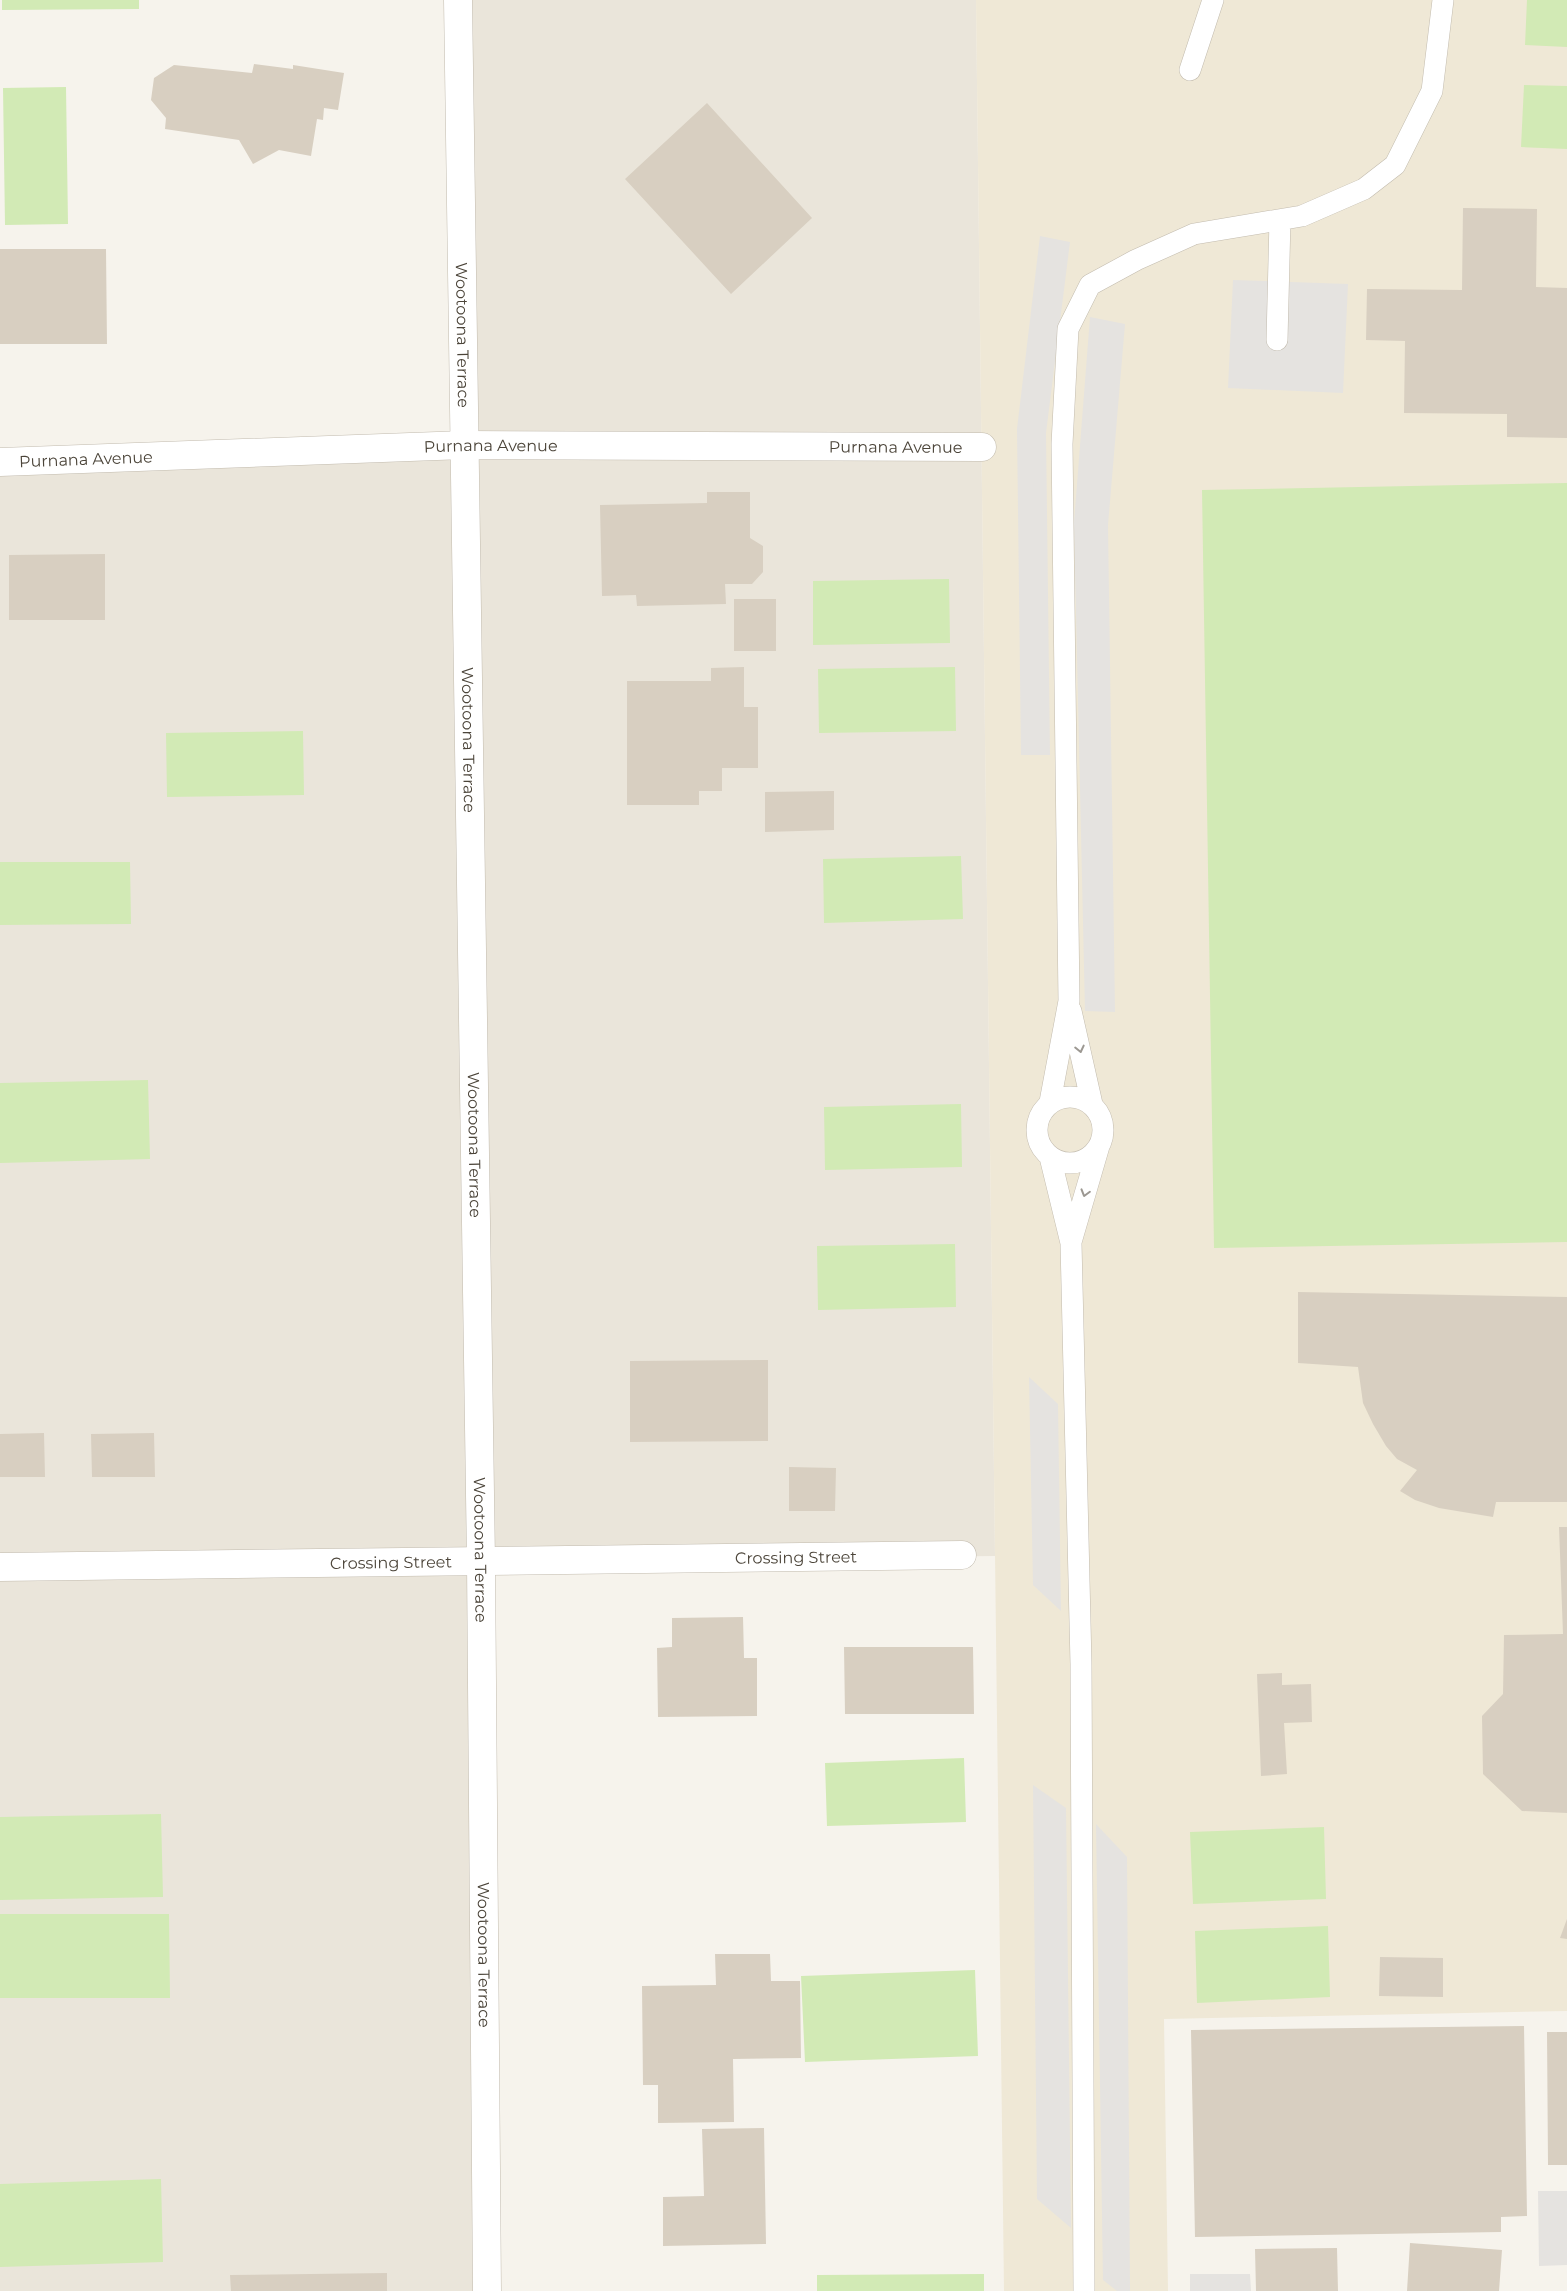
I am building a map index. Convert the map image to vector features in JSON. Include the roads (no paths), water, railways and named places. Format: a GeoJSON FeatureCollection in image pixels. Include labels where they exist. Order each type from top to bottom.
{"type":"FeatureCollection","features":[{"type":"Feature","properties":{"kind":"street","name":"Wootoona Terrace"},"geometry":{"type":"LineString","coordinates":[[458,0],[481,1562],[487,2291]]}},
{"type":"Feature","properties":{"kind":"street","name":"Purnana Avenue"},"geometry":{"type":"LineString","coordinates":[[0,462],[464,445],[982,447]]}},
{"type":"Feature","properties":{"kind":"street","name":"Crossing Street"},"geometry":{"type":"LineString","coordinates":[[0,1567],[962,1556]]}},
{"type":"Feature","properties":{"kind":"lane"},"geometry":{"type":"LineString","coordinates":[[1190,70],[1213,0]]}},
{"type":"Feature","properties":{"kind":"lane"},"geometry":{"type":"LineString","coordinates":[[1050,1102],[1069,1002],[1062,444],[1068,329],[1090,285],[1136,260],[1194,234],[1302,216],[1364,189],[1395,165],[1432,91],[1443,0]]}},
{"type":"Feature","properties":{"kind":"lane"},"geometry":{"type":"LineString","coordinates":[[1277,340],[1280,220]]}},
{"type":"Feature","properties":{"kind":"lane"},"geometry":{"type":"LineString","coordinates":[[1069,1002],[1092,1104]]}},
{"type":"Feature","properties":{"kind":"lane"},"geometry":{"type":"LineString","coordinates":[[1071,1243],[1103,1136],[1103,1124],[1099,1113],[1092,1104],[1082,1098],[1071,1096],[1050,1102],[1038,1119],[1038,1140],[1050,1157],[1060,1162],[1071,1164],[1082,1161],[1092,1155],[1099,1146]]}},
{"type":"Feature","properties":{"kind":"lane"},"geometry":{"type":"LineString","coordinates":[[1050,1157],[1071,1243],[1081,1664],[1084,2291]]}}]}
